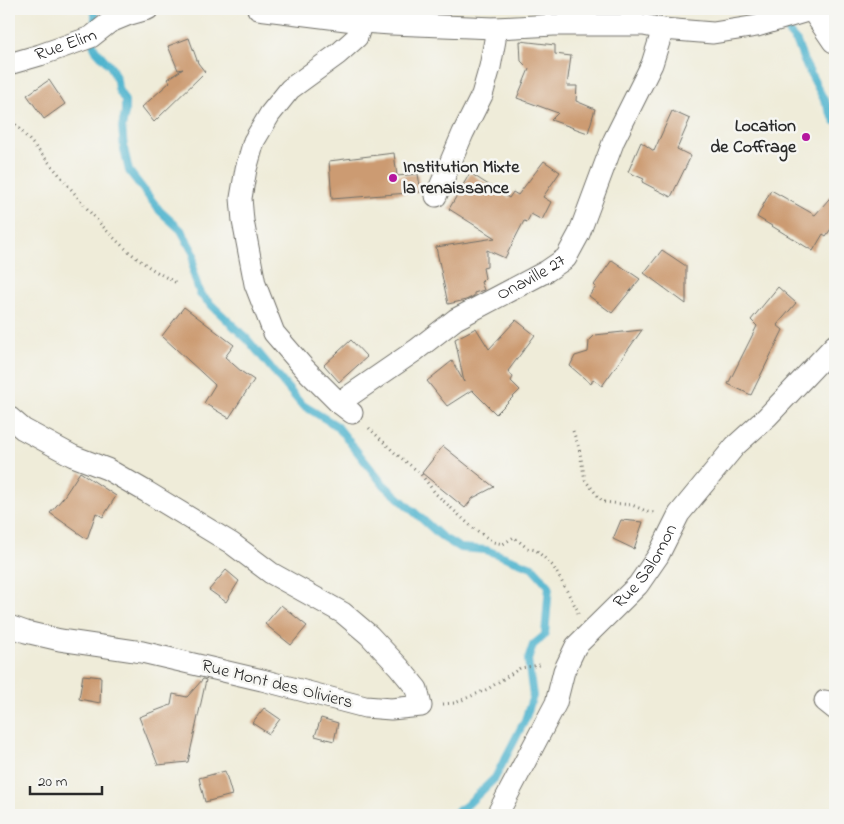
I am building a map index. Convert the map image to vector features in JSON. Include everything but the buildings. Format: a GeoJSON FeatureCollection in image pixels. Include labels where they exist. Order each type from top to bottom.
{"type":"FeatureCollection","features":[{"type":"Feature","properties":{"kind":"street","name":"Rue Elim"},"geometry":{"type":"LineString","coordinates":[[9,64],[40,56],[90,36],[105,16],[127,15],[148,9]]}},
{"type":"Feature","properties":{"kind":"street"},"geometry":{"type":"LineString","coordinates":[[258,9],[314,12],[362,22],[495,28],[554,25],[644,25],[663,29],[713,33],[757,26],[814,9],[834,37]]}},
{"type":"Feature","properties":{"kind":"street"},"geometry":{"type":"LineString","coordinates":[[345,408],[305,369],[274,332],[255,284],[243,221],[241,198],[246,169],[254,141],[270,114],[290,89],[338,54],[357,37],[362,22]]}},
{"type":"Feature","properties":{"kind":"street"},"geometry":{"type":"LineString","coordinates":[[436,196],[462,133],[482,95],[490,67],[495,40],[495,28]]}},
{"type":"Feature","properties":{"kind":"street","name":"Onaville 27"},"geometry":{"type":"LineString","coordinates":[[345,408],[456,319],[547,272],[566,258],[579,234],[614,140],[652,64],[663,29]]}},
{"type":"Feature","properties":{"kind":"street","name":"Rue Salomon"},"geometry":{"type":"LineString","coordinates":[[497,815],[556,703],[564,671],[576,646],[638,585],[658,556],[679,514],[735,446],[767,417],[835,345]]}},
{"type":"Feature","properties":{"kind":"street"},"geometry":{"type":"LineString","coordinates":[[9,417],[23,428],[73,456],[107,469],[131,483],[231,543],[270,573],[343,613],[370,635],[399,667],[417,689],[421,706]]}},
{"type":"Feature","properties":{"kind":"street","name":"Rue Mont des Oliviers"},"geometry":{"type":"LineString","coordinates":[[9,626],[60,640],[142,652],[271,682],[366,707],[421,706]]}},
{"type":"Feature","properties":{"kind":"path"},"geometry":{"type":"LineString","coordinates":[[9,117],[45,157],[103,228],[131,255],[159,274],[177,283]]}},
{"type":"Feature","properties":{"kind":"path"},"geometry":{"type":"LineString","coordinates":[[345,408],[420,474],[436,494],[473,528],[493,542],[503,544],[514,537],[527,548],[536,550],[553,566],[578,611],[576,646]]}},
{"type":"Feature","properties":{"kind":"path"},"geometry":{"type":"LineString","coordinates":[[573,431],[579,448],[585,480],[604,502],[632,505],[648,512],[679,514]]}},
{"type":"Feature","properties":{"kind":"path"},"geometry":{"type":"LineString","coordinates":[[421,706],[455,703],[488,689],[520,668],[540,665]]}},
{"type":"Feature","properties":{"kind":"waterway"},"geometry":{"type":"LineString","coordinates":[[93,9],[95,13],[95,29]]}},
{"type":"Feature","properties":{"kind":"waterway"},"geometry":{"type":"LineString","coordinates":[[777,9],[789,33],[797,42],[804,61],[835,121]]}},
{"type":"Feature","properties":{"kind":"waterway"},"geometry":{"type":"LineString","coordinates":[[91,39],[95,49],[111,67],[117,80],[118,89],[125,101],[122,127],[129,171],[160,211],[181,230],[194,254],[193,272],[200,294],[248,340],[301,404],[337,426],[382,483],[442,537],[460,548],[486,550],[532,567],[549,586],[545,635],[533,645],[528,660],[533,696],[525,720],[495,778],[467,805],[452,815]]}},
{"type":"Feature","properties":{"kind":"place","name":"Location de Coffrage"},"geometry":{"type":"Point","coordinates":[806,137]}},
{"type":"Feature","properties":{"kind":"place","name":"Institution Mixte la renaissance"},"geometry":{"type":"Point","coordinates":[393,178]}}]}
